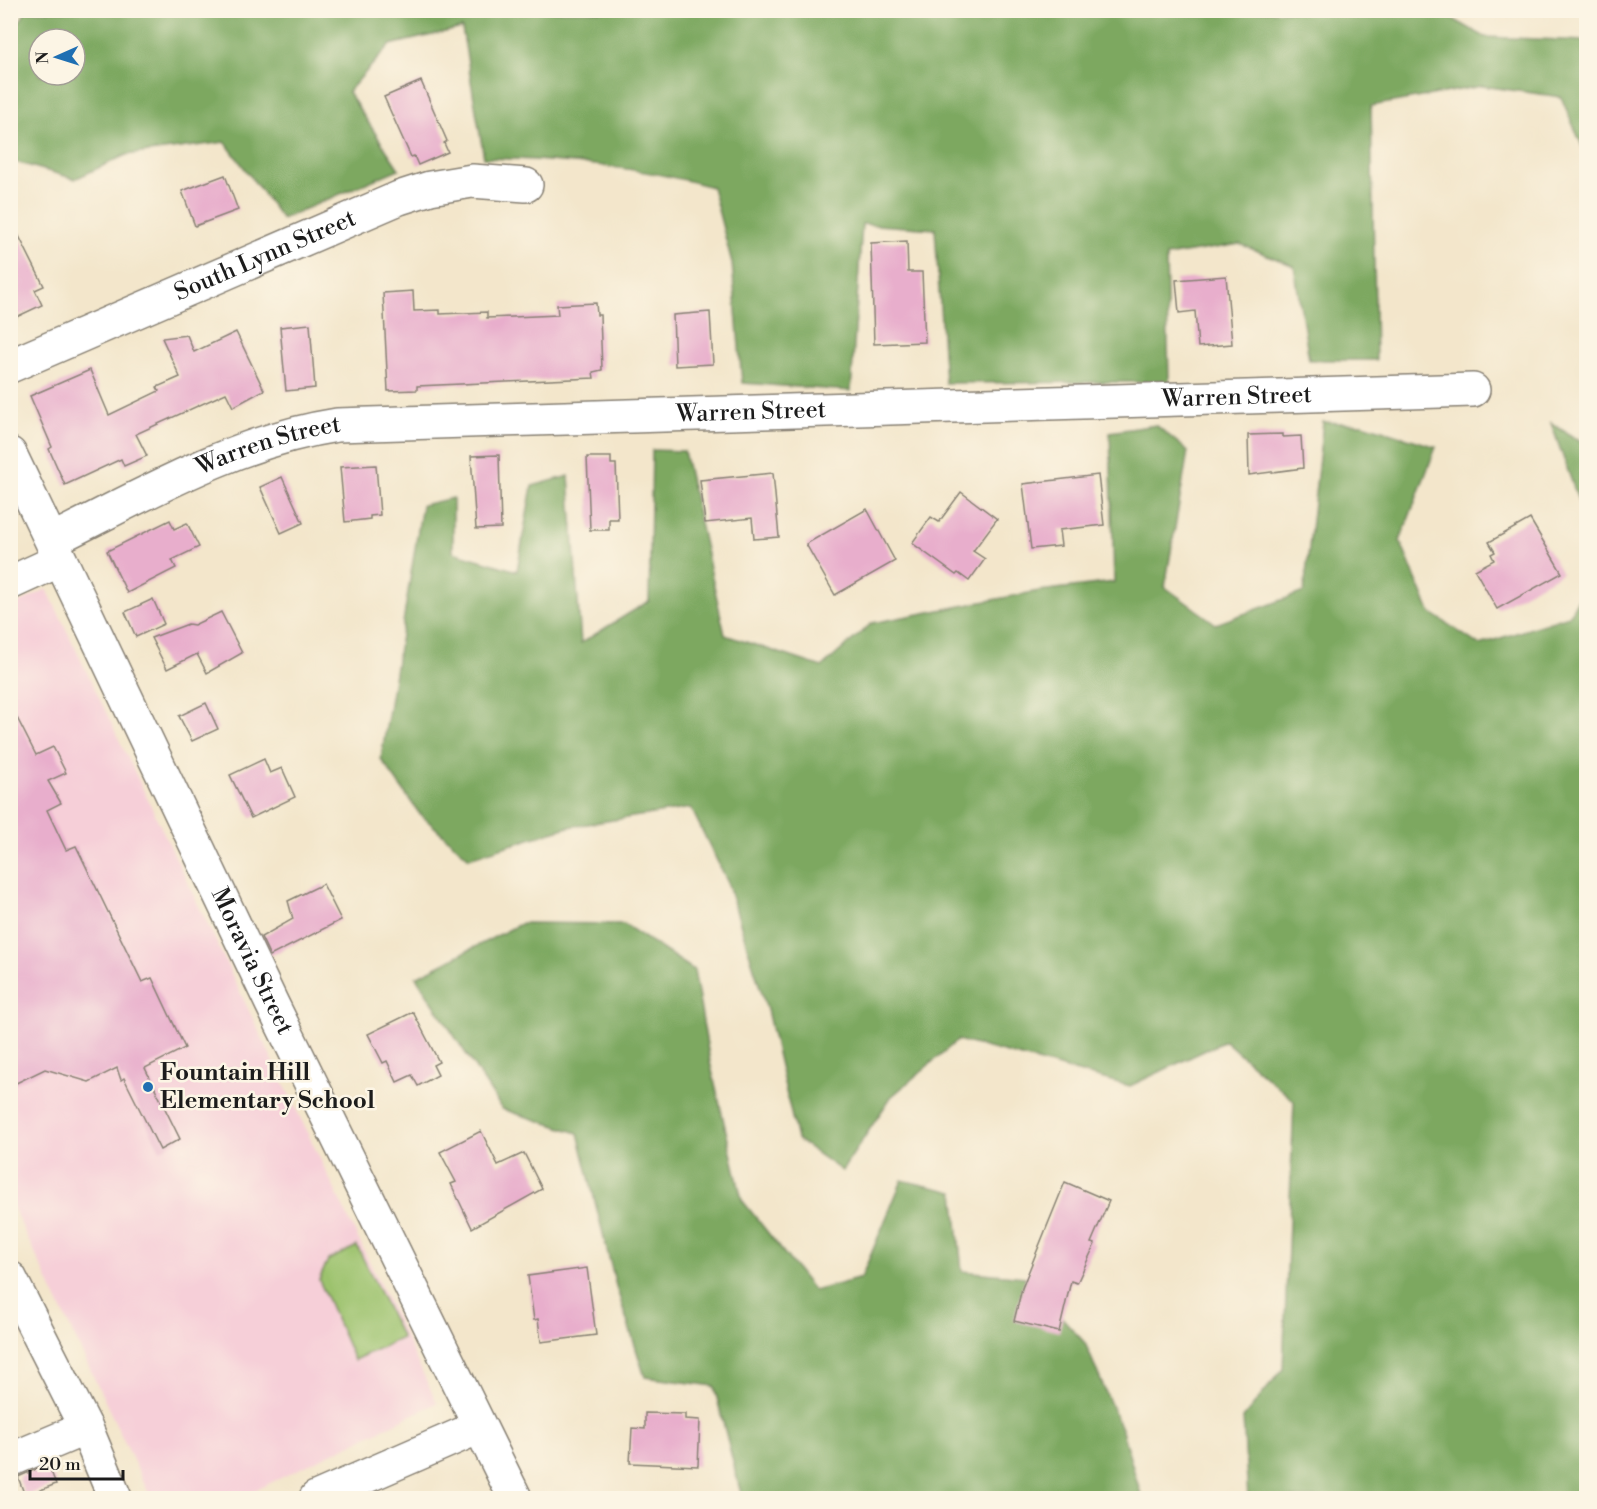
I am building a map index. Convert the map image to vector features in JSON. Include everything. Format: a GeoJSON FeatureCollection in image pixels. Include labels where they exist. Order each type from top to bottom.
{"type":"FeatureCollection","features":[{"type":"Feature","properties":{"kind":"street","name":"South Lynn Street"},"geometry":{"type":"LineString","coordinates":[[10,366],[399,198],[430,188],[472,181],[526,185]]}},
{"type":"Feature","properties":{"kind":"street","name":"Warren Street"},"geometry":{"type":"LineString","coordinates":[[10,583],[56,550],[214,460],[274,438],[337,425],[1473,390]]}},
{"type":"Feature","properties":{"kind":"street","name":"Moravia Street"},"geometry":{"type":"LineString","coordinates":[[10,454],[272,1004],[515,1498]]}},
{"type":"Feature","properties":{"kind":"street"},"geometry":{"type":"LineString","coordinates":[[10,1278],[86,1428],[114,1498]]}},
{"type":"Feature","properties":{"kind":"street"},"geometry":{"type":"LineString","coordinates":[[316,1498],[479,1427]]}},
{"type":"Feature","properties":{"kind":"street"},"geometry":{"type":"LineString","coordinates":[[10,1460],[86,1428]]}},
{"type":"Feature","properties":{"kind":"shaded area","name":"Fountain Hill Elementary School"},"geometry":{"type":"Polygon","coordinates":[[[47,589],[437,1403],[239,1498],[151,1498],[11,1203],[11,607],[47,589]]]}},
{"type":"Feature","properties":{"kind":"green space"},"geometry":{"type":"Polygon","coordinates":[[[26,11],[1439,11],[1485,37],[1586,41],[1586,155],[1561,97],[1482,86],[1371,106],[1376,360],[1309,360],[1294,266],[1240,244],[1166,256],[1169,382],[945,383],[935,229],[862,224],[851,391],[742,383],[732,263],[712,187],[656,174],[599,165],[484,158],[462,28],[390,45],[348,92],[399,169],[282,219],[225,142],[126,155],[75,179],[16,162],[10,150],[11,36],[26,11]]]}},
{"type":"Feature","properties":{"kind":"green space"},"geometry":{"type":"Polygon","coordinates":[[[1323,422],[1363,424],[1436,447],[1400,541],[1430,612],[1479,645],[1569,616],[1586,584],[1586,1498],[1248,1498],[1243,1418],[1283,1369],[1294,1101],[1225,1041],[1130,1086],[958,1040],[891,1097],[842,1171],[797,1139],[767,1010],[727,881],[691,808],[568,827],[469,858],[419,813],[381,759],[422,505],[453,498],[453,552],[517,571],[532,486],[569,476],[581,643],[649,601],[652,450],[684,451],[725,635],[822,667],[872,623],[1039,591],[1114,582],[1110,432],[1156,425],[1188,451],[1165,587],[1216,624],[1304,592],[1323,422]]]}},
{"type":"Feature","properties":{"kind":"green space"},"geometry":{"type":"Polygon","coordinates":[[[1551,423],[1586,445],[1586,522],[1551,423]]]}},
{"type":"Feature","properties":{"kind":"green space"},"geometry":{"type":"Polygon","coordinates":[[[522,923],[624,924],[694,970],[710,1062],[742,1200],[814,1291],[861,1278],[902,1180],[954,1192],[962,1271],[1025,1277],[1085,1343],[1122,1431],[1142,1498],[742,1498],[714,1386],[645,1377],[616,1286],[578,1133],[502,1109],[416,977],[522,923]]]}},
{"type":"Feature","properties":{"kind":"green space"},"geometry":{"type":"Polygon","coordinates":[[[357,1246],[402,1338],[354,1360],[319,1280],[328,1260],[357,1246]]]}},
{"type":"Feature","properties":{"kind":"building"},"geometry":{"type":"Polygon","coordinates":[[[421,81],[447,141],[444,143],[448,152],[418,165],[414,156],[411,157],[384,97],[421,81]]]}},
{"type":"Feature","properties":{"kind":"building"},"geometry":{"type":"Polygon","coordinates":[[[225,175],[238,210],[195,226],[182,191],[225,175]]]}},
{"type":"Feature","properties":{"kind":"building"},"geometry":{"type":"Polygon","coordinates":[[[10,218],[44,286],[35,290],[42,305],[10,320],[10,218]]]}},
{"type":"Feature","properties":{"kind":"building"},"geometry":{"type":"Polygon","coordinates":[[[907,241],[908,272],[922,272],[925,342],[874,344],[871,243],[907,241]]]}},
{"type":"Feature","properties":{"kind":"building"},"geometry":{"type":"Polygon","coordinates":[[[1226,276],[1232,344],[1198,347],[1195,311],[1179,313],[1176,280],[1226,276]]]}},
{"type":"Feature","properties":{"kind":"building"},"geometry":{"type":"Polygon","coordinates":[[[413,291],[414,311],[440,310],[440,314],[487,312],[487,318],[558,315],[557,305],[596,303],[597,315],[600,315],[602,370],[593,372],[594,378],[417,386],[417,390],[388,391],[383,293],[413,291]]]}},
{"type":"Feature","properties":{"kind":"building"},"geometry":{"type":"Polygon","coordinates":[[[710,312],[713,364],[675,366],[673,315],[710,312]]]}},
{"type":"Feature","properties":{"kind":"building"},"geometry":{"type":"Polygon","coordinates":[[[310,324],[315,388],[286,391],[280,327],[310,324]]]}},
{"type":"Feature","properties":{"kind":"building"},"geometry":{"type":"Polygon","coordinates":[[[236,332],[264,390],[233,407],[226,393],[136,434],[147,456],[124,466],[121,459],[65,485],[49,449],[52,447],[30,396],[90,370],[109,415],[159,391],[157,387],[180,377],[162,338],[187,335],[194,352],[236,332]]]}},
{"type":"Feature","properties":{"kind":"building"},"geometry":{"type":"Polygon","coordinates":[[[1283,434],[1283,437],[1301,436],[1303,468],[1249,475],[1248,435],[1283,434]]]}},
{"type":"Feature","properties":{"kind":"building"},"geometry":{"type":"Polygon","coordinates":[[[499,455],[501,528],[476,529],[471,456],[499,455]]]}},
{"type":"Feature","properties":{"kind":"building"},"geometry":{"type":"Polygon","coordinates":[[[587,457],[611,457],[611,464],[616,464],[618,519],[609,519],[609,530],[590,530],[587,457]]]}},
{"type":"Feature","properties":{"kind":"building"},"geometry":{"type":"Polygon","coordinates":[[[376,465],[380,515],[370,516],[370,519],[345,522],[340,467],[376,465]]]}},
{"type":"Feature","properties":{"kind":"building"},"geometry":{"type":"Polygon","coordinates":[[[773,473],[779,537],[754,539],[752,518],[705,523],[700,480],[773,473]]]}},
{"type":"Feature","properties":{"kind":"building"},"geometry":{"type":"Polygon","coordinates":[[[1098,475],[1104,525],[1059,530],[1061,546],[1031,549],[1023,484],[1098,475]]]}},
{"type":"Feature","properties":{"kind":"building"},"geometry":{"type":"Polygon","coordinates":[[[282,477],[303,523],[281,533],[260,487],[282,477]]]}},
{"type":"Feature","properties":{"kind":"building"},"geometry":{"type":"Polygon","coordinates":[[[961,492],[997,519],[973,551],[985,559],[969,581],[958,573],[956,575],[912,543],[931,517],[939,522],[961,492]]]}},
{"type":"Feature","properties":{"kind":"building"},"geometry":{"type":"Polygon","coordinates":[[[867,509],[895,561],[835,595],[806,544],[867,509]]]}},
{"type":"Feature","properties":{"kind":"building"},"geometry":{"type":"Polygon","coordinates":[[[1530,519],[1562,573],[1497,609],[1475,570],[1494,560],[1491,554],[1495,552],[1489,542],[1530,519]]]}},
{"type":"Feature","properties":{"kind":"building"},"geometry":{"type":"Polygon","coordinates":[[[170,520],[174,529],[187,523],[199,547],[172,560],[176,568],[127,593],[107,551],[170,520]]]}},
{"type":"Feature","properties":{"kind":"building"},"geometry":{"type":"Polygon","coordinates":[[[153,599],[164,624],[136,637],[125,612],[153,599]]]}},
{"type":"Feature","properties":{"kind":"building"},"geometry":{"type":"Polygon","coordinates":[[[221,612],[242,653],[207,673],[197,654],[167,669],[151,638],[188,624],[194,625],[221,612]]]}},
{"type":"Feature","properties":{"kind":"building"},"geometry":{"type":"Polygon","coordinates":[[[206,703],[218,729],[192,741],[179,716],[206,703]]]}},
{"type":"Feature","properties":{"kind":"building"},"geometry":{"type":"Polygon","coordinates":[[[10,704],[36,755],[53,747],[66,773],[48,781],[61,803],[47,810],[66,850],[76,846],[142,982],[152,978],[185,1048],[145,1068],[180,1139],[160,1150],[124,1078],[121,1080],[117,1068],[89,1082],[45,1069],[10,1086],[10,704]]]}},
{"type":"Feature","properties":{"kind":"building"},"geometry":{"type":"Polygon","coordinates":[[[264,759],[270,773],[282,768],[295,797],[251,818],[230,775],[264,759]]]}},
{"type":"Feature","properties":{"kind":"building"},"geometry":{"type":"Polygon","coordinates":[[[323,884],[341,920],[270,956],[261,937],[293,919],[288,901],[323,884]]]}},
{"type":"Feature","properties":{"kind":"building"},"geometry":{"type":"Polygon","coordinates":[[[413,1012],[439,1062],[433,1065],[438,1075],[418,1086],[412,1075],[397,1082],[387,1061],[383,1063],[368,1034],[413,1012]]]}},
{"type":"Feature","properties":{"kind":"building"},"geometry":{"type":"Polygon","coordinates":[[[481,1131],[498,1165],[524,1153],[542,1189],[472,1228],[451,1184],[456,1182],[440,1152],[481,1131]]]}},
{"type":"Feature","properties":{"kind":"building"},"geometry":{"type":"Polygon","coordinates":[[[1065,1182],[1109,1201],[1091,1243],[1095,1244],[1077,1283],[1071,1281],[1059,1332],[1014,1321],[1022,1288],[1065,1182]]]}},
{"type":"Feature","properties":{"kind":"building"},"geometry":{"type":"Polygon","coordinates":[[[587,1268],[596,1335],[541,1342],[538,1319],[534,1320],[528,1276],[587,1268]]]}},
{"type":"Feature","properties":{"kind":"building"},"geometry":{"type":"Polygon","coordinates":[[[645,1413],[685,1414],[685,1419],[700,1420],[698,1466],[630,1463],[632,1428],[645,1429],[645,1413]]]}},
{"type":"Feature","properties":{"kind":"building"},"geometry":{"type":"Polygon","coordinates":[[[48,1464],[56,1484],[25,1496],[18,1477],[48,1464]]]}},
{"type":"Feature","properties":{"kind":"place","name":"Fountain Hill Elementary School"},"geometry":{"type":"Point","coordinates":[148,1087]}}]}
